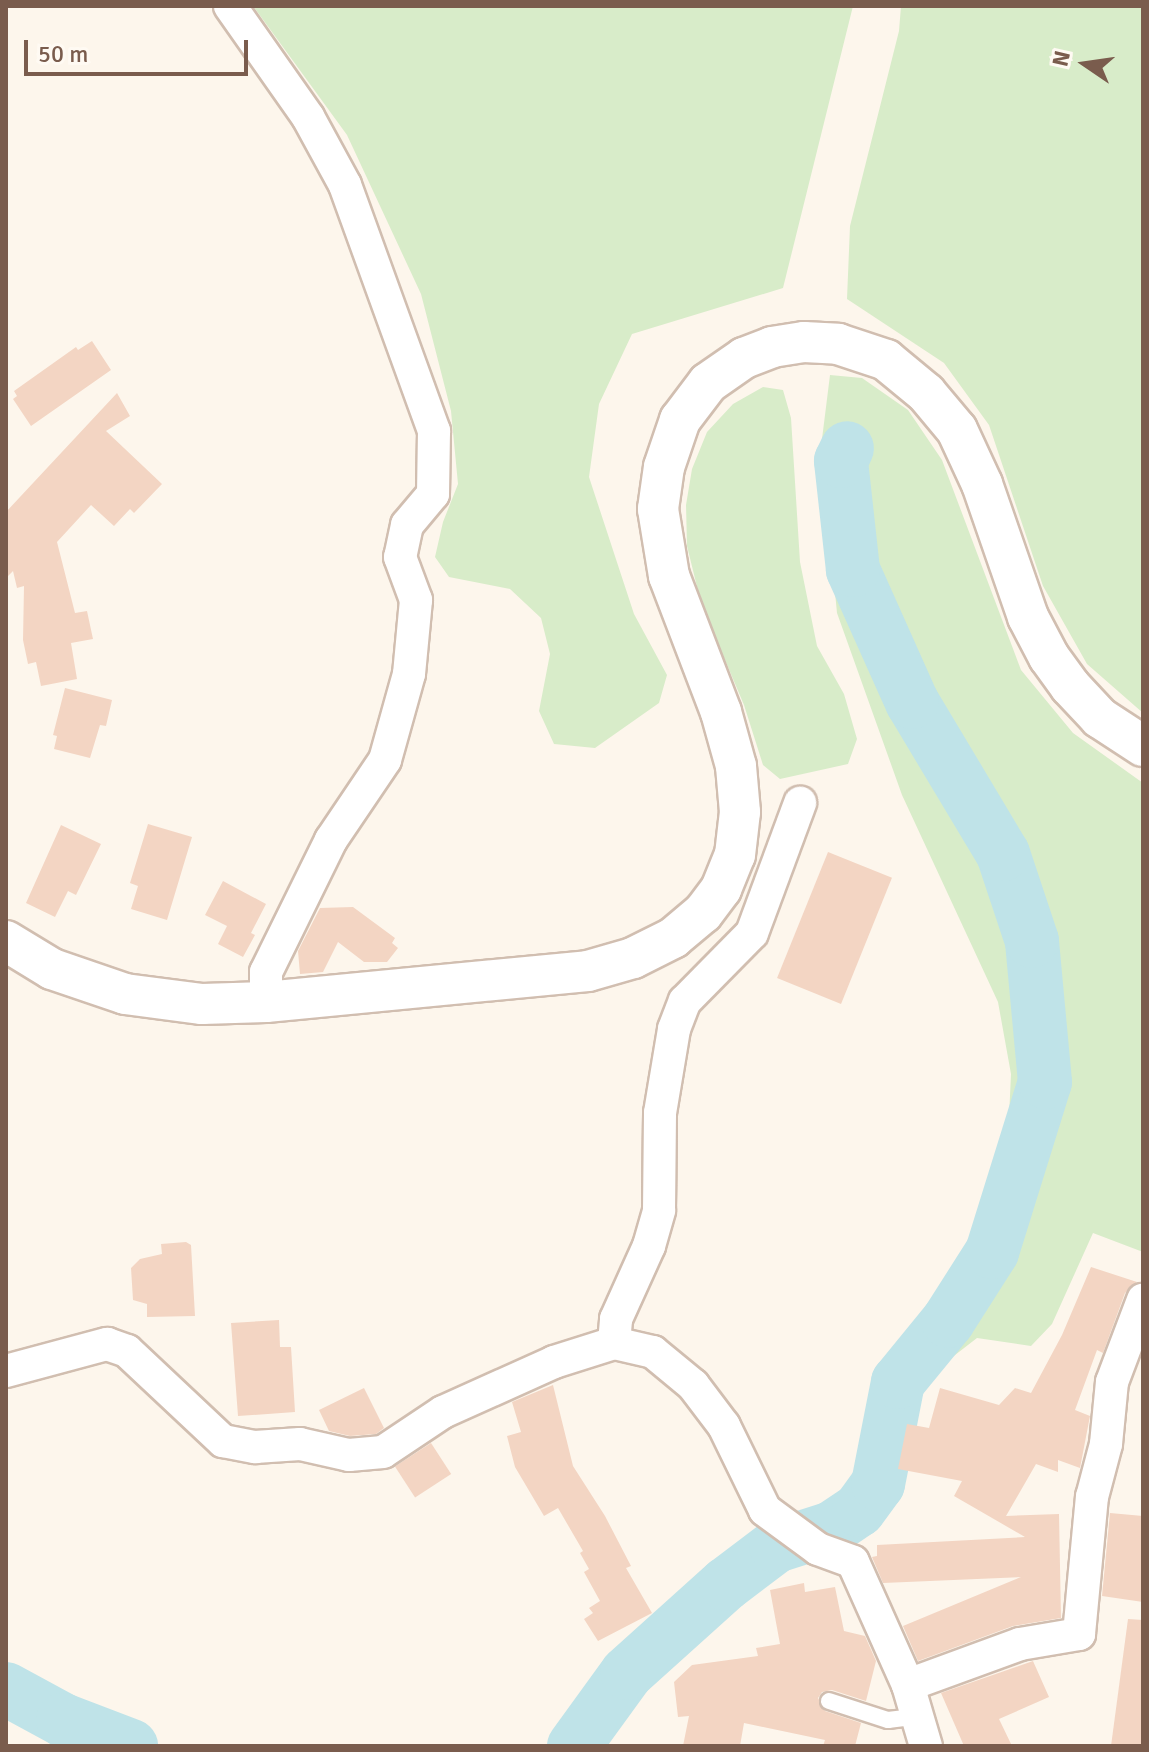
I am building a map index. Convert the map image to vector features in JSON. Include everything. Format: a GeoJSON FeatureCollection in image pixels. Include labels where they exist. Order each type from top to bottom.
{"type":"FeatureCollection","features":[{"type":"Feature","properties":{"kind":"street"},"geometry":{"type":"LineString","coordinates":[[230,6],[308,117],[345,185],[434,431],[433,494],[407,525],[400,557],[416,600],[409,674],[385,760],[331,840],[266,972],[266,1002]]}},
{"type":"Feature","properties":{"kind":"street"},"geometry":{"type":"LineString","coordinates":[[6,941],[52,969],[125,994],[202,1004],[266,1002],[588,971],[633,958],[673,938],[703,913],[721,889],[735,855],[740,812],[736,766],[721,712],[669,576],[658,509],[664,467],[680,420],[708,383],[744,358],[772,347],[804,342],[838,344],[886,360],[926,393],[957,430],[982,484],[1028,617],[1049,657],[1070,686],[1100,718],[1143,746]]}},
{"type":"Feature","properties":{"kind":"street"},"geometry":{"type":"LineString","coordinates":[[614,1343],[616,1319],[649,1246],[659,1210],[660,1113],[674,1029],[685,1001],[752,933],[800,803]]}},
{"type":"Feature","properties":{"kind":"street"},"geometry":{"type":"LineString","coordinates":[[721,889],[760,907]]}},
{"type":"Feature","properties":{"kind":"street"},"geometry":{"type":"LineString","coordinates":[[908,1685],[1020,1644],[1079,1634],[1092,1497],[1106,1444],[1112,1382],[1143,1300]]}},
{"type":"Feature","properties":{"kind":"street"},"geometry":{"type":"LineString","coordinates":[[6,1371],[107,1344],[127,1351],[223,1441],[255,1447],[300,1444],[349,1455],[383,1452],[443,1412],[554,1362],[614,1343],[653,1352],[693,1385],[724,1426],[765,1510],[818,1549],[853,1562],[908,1685],[923,1731]]}},
{"type":"Feature","properties":{"kind":"lane"},"geometry":{"type":"LineString","coordinates":[[829,1701],[923,1731]]}},
{"type":"Feature","properties":{"kind":"green space"},"geometry":{"type":"Polygon","coordinates":[[[253,6],[853,6],[783,288],[632,334],[599,404],[589,477],[634,614],[667,675],[659,703],[595,748],[554,744],[539,711],[550,654],[541,618],[510,589],[449,577],[435,557],[443,522],[458,484],[451,411],[421,294],[347,135],[253,6]]]}},
{"type":"Feature","properties":{"kind":"green space"},"geometry":{"type":"Polygon","coordinates":[[[901,6],[1143,6],[1143,713],[1087,664],[1043,586],[989,425],[944,363],[847,299],[850,226],[899,31],[901,6]]]}},
{"type":"Feature","properties":{"kind":"green space"},"geometry":{"type":"Polygon","coordinates":[[[830,375],[862,378],[908,410],[942,460],[1021,670],[1073,733],[1143,783],[1143,1252],[1093,1233],[1052,1324],[1031,1346],[977,1338],[946,1362],[927,1350],[944,1299],[982,1247],[1008,1139],[1011,1074],[998,1002],[902,795],[837,613],[821,447],[830,375]]]}},
{"type":"Feature","properties":{"kind":"green space"},"geometry":{"type":"Polygon","coordinates":[[[763,387],[783,390],[791,418],[800,562],[817,646],[844,694],[857,739],[848,764],[780,779],[763,765],[744,705],[701,603],[687,546],[686,505],[692,469],[707,432],[733,404],[763,387]]]}},
{"type":"Feature","properties":{"kind":"building"},"geometry":{"type":"Polygon","coordinates":[[[92,341],[111,370],[31,426],[13,399],[17,396],[14,391],[76,347],[78,350],[92,341]]]}},
{"type":"Feature","properties":{"kind":"building"},"geometry":{"type":"Polygon","coordinates":[[[117,393],[130,416],[106,431],[162,484],[134,513],[130,509],[114,526],[91,505],[57,542],[75,613],[87,611],[93,639],[71,643],[77,679],[41,686],[36,662],[28,664],[23,640],[24,586],[17,588],[13,571],[6,578],[6,512],[117,393]]]}},
{"type":"Feature","properties":{"kind":"building"},"geometry":{"type":"Polygon","coordinates":[[[65,688],[112,700],[106,726],[100,725],[90,758],[54,749],[57,736],[53,735],[65,688]]]}},
{"type":"Feature","properties":{"kind":"building"},"geometry":{"type":"Polygon","coordinates":[[[148,824],[192,837],[167,920],[131,909],[138,886],[130,883],[148,824]]]}},
{"type":"Feature","properties":{"kind":"building"},"geometry":{"type":"Polygon","coordinates":[[[61,825],[101,844],[76,895],[68,891],[55,917],[26,903],[61,825]]]}},
{"type":"Feature","properties":{"kind":"building"},"geometry":{"type":"Polygon","coordinates":[[[828,852],[892,878],[841,1004],[777,978],[828,852]]]}},
{"type":"Feature","properties":{"kind":"building"},"geometry":{"type":"Polygon","coordinates":[[[223,881],[266,904],[243,957],[218,944],[227,926],[205,915],[223,881]]]}},
{"type":"Feature","properties":{"kind":"building"},"geometry":{"type":"Polygon","coordinates":[[[353,907],[395,938],[392,943],[398,948],[387,962],[364,962],[338,942],[323,972],[300,974],[298,951],[320,908],[353,907]]]}},
{"type":"Feature","properties":{"kind":"building"},"geometry":{"type":"Polygon","coordinates":[[[186,1242],[191,1245],[195,1316],[147,1317],[147,1304],[133,1300],[131,1268],[140,1259],[162,1254],[161,1244],[186,1242]]]}},
{"type":"Feature","properties":{"kind":"building"},"geometry":{"type":"Polygon","coordinates":[[[1091,1267],[1137,1282],[1125,1293],[1103,1353],[1097,1350],[1075,1410],[1090,1416],[1080,1468],[1058,1460],[1058,1472],[1036,1464],[1006,1516],[1059,1514],[1061,1618],[1013,1626],[918,1661],[903,1626],[1021,1577],[883,1583],[872,1557],[877,1556],[877,1545],[1025,1537],[954,1496],[962,1481],[898,1469],[907,1424],[929,1428],[940,1388],[999,1405],[1015,1388],[1031,1393],[1062,1335],[1091,1267]]]}},
{"type":"Feature","properties":{"kind":"building"},"geometry":{"type":"Polygon","coordinates":[[[279,1320],[280,1347],[291,1347],[295,1412],[238,1416],[231,1323],[279,1320]]]}},
{"type":"Feature","properties":{"kind":"building"},"geometry":{"type":"Polygon","coordinates":[[[553,1385],[573,1466],[605,1516],[631,1566],[626,1568],[652,1613],[598,1641],[584,1619],[593,1613],[589,1608],[600,1601],[584,1572],[589,1569],[580,1553],[583,1551],[558,1508],[544,1516],[515,1467],[507,1436],[521,1432],[512,1402],[553,1385]]]}},
{"type":"Feature","properties":{"kind":"building"},"geometry":{"type":"Polygon","coordinates":[[[364,1388],[384,1428],[376,1434],[350,1436],[329,1431],[319,1410],[364,1388]]]}},
{"type":"Feature","properties":{"kind":"building"},"geometry":{"type":"Polygon","coordinates":[[[431,1443],[451,1474],[415,1497],[395,1466],[431,1443]]]}},
{"type":"Feature","properties":{"kind":"building"},"geometry":{"type":"Polygon","coordinates":[[[1110,1513],[1143,1516],[1143,1602],[1102,1596],[1110,1513]]]}},
{"type":"Feature","properties":{"kind":"building"},"geometry":{"type":"Polygon","coordinates":[[[804,1583],[805,1592],[835,1587],[844,1631],[865,1636],[876,1661],[866,1701],[832,1690],[822,1692],[818,1698],[825,1711],[861,1723],[855,1746],[823,1746],[825,1740],[744,1723],[740,1746],[683,1746],[689,1716],[678,1717],[674,1682],[692,1665],[758,1656],[756,1648],[780,1644],[770,1590],[804,1583]]]}},
{"type":"Feature","properties":{"kind":"building"},"geometry":{"type":"Polygon","coordinates":[[[1128,1619],[1143,1620],[1143,1746],[1111,1746],[1128,1619]]]}},
{"type":"Feature","properties":{"kind":"building"},"geometry":{"type":"Polygon","coordinates":[[[1033,1661],[1049,1697],[999,1719],[1012,1746],[964,1746],[941,1693],[1033,1661]]]}},
{"type":"Feature","properties":{"kind":"waterway"},"geometry":{"type":"LineString","coordinates":[[574,1746],[627,1673],[726,1584],[776,1546],[832,1528],[859,1510],[878,1484],[898,1382],[948,1321],[992,1252],[1045,1082],[1032,941],[1003,854],[912,702],[853,570],[841,461],[847,448]]}},
{"type":"Feature","properties":{"kind":"waterway"},"geometry":{"type":"LineString","coordinates":[[6,1689],[63,1720],[131,1746]]}}]}
